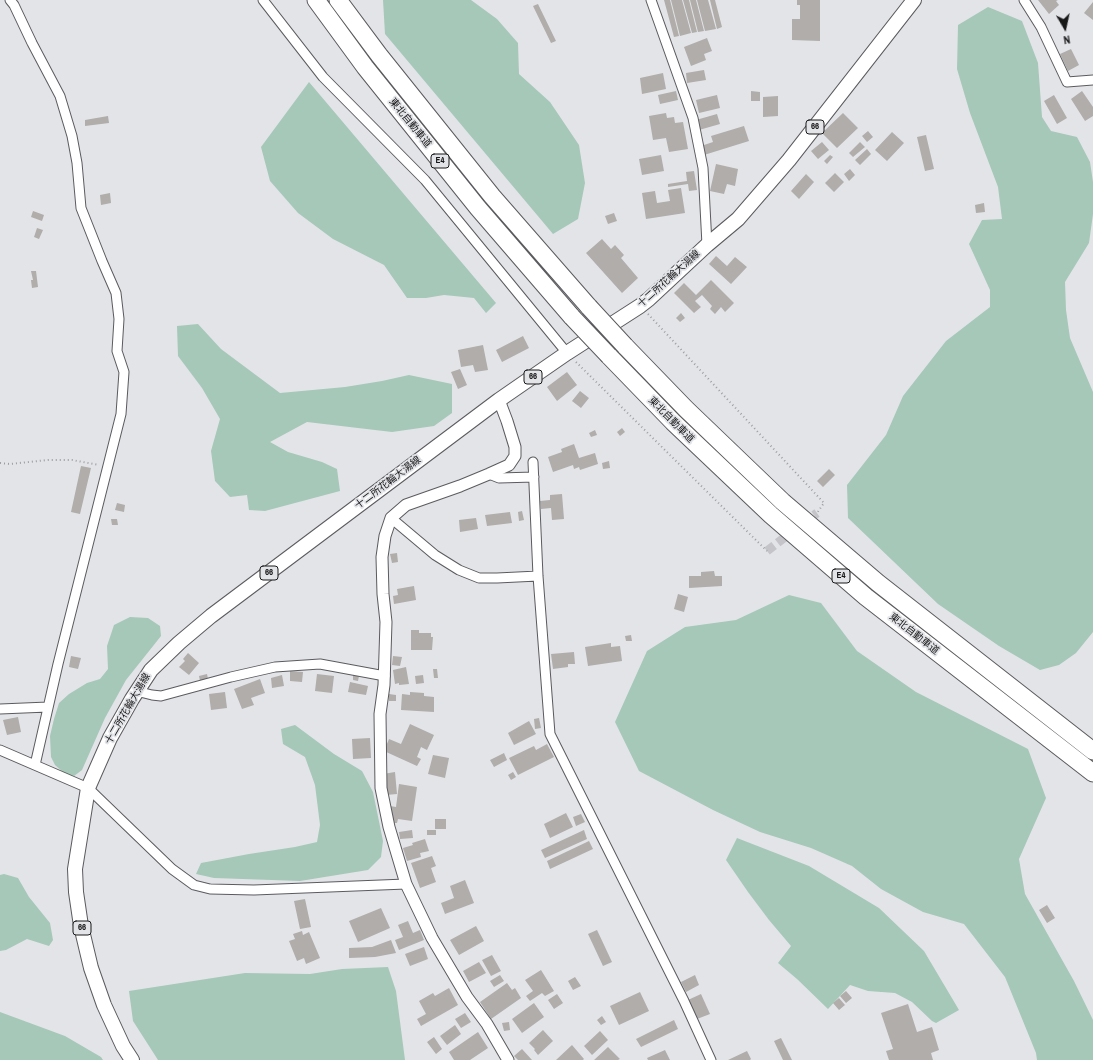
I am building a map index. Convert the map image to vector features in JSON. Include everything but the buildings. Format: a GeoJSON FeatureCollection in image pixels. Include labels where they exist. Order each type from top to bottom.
{"type":"FeatureCollection","features":[{"type":"Feature","properties":{"kind":"highway","name":"東北自動車道"},"geometry":{"type":"LineString","coordinates":[[316,0],[365,66],[478,208],[572,317],[673,422],[777,520],[866,597],[1093,773]]}},
{"type":"Feature","properties":{"kind":"highway","name":"東北自動車道"},"geometry":{"type":"LineString","coordinates":[[338,0],[379,55],[492,196],[624,346],[686,410],[789,507],[878,583],[967,654],[1093,750]]}},
{"type":"Feature","properties":{"kind":"main road","name":"十二所花輪大湯線"},"geometry":{"type":"LineString","coordinates":[[132,1060],[123,1046],[104,1006],[91,968],[81,926],[76,892],[75,869],[88,788],[110,738],[136,691],[151,670],[179,643],[211,616],[499,400],[567,353],[640,306],[738,219],[789,160],[914,0]]}},
{"type":"Feature","properties":{"kind":"street"},"geometry":{"type":"LineString","coordinates":[[10,0],[14,5],[60,96],[72,136],[77,163],[81,208],[116,294],[120,319],[117,351],[124,372],[121,414],[58,664],[36,765]]}},
{"type":"Feature","properties":{"kind":"street"},"geometry":{"type":"LineString","coordinates":[[264,0],[324,77],[425,180],[567,353]]}},
{"type":"Feature","properties":{"kind":"street"},"geometry":{"type":"LineString","coordinates":[[651,0],[693,118],[703,168],[707,245]]}},
{"type":"Feature","properties":{"kind":"street"},"geometry":{"type":"LineString","coordinates":[[1024,0],[1041,28],[1067,82],[1093,80]]}},
{"type":"Feature","properties":{"kind":"street"},"geometry":{"type":"LineString","coordinates":[[499,400],[515,447],[516,456],[508,465],[490,474],[406,505],[391,518],[385,536],[382,557],[383,594],[386,622],[385,676],[380,714],[381,788],[389,827],[406,884],[432,938],[467,997],[487,1024],[508,1060]]}},
{"type":"Feature","properties":{"kind":"street"},"geometry":{"type":"LineString","coordinates":[[533,462],[538,576],[550,734],[684,1001],[711,1060]]}},
{"type":"Feature","properties":{"kind":"street"},"geometry":{"type":"LineString","coordinates":[[490,474],[499,478],[534,477]]}},
{"type":"Feature","properties":{"kind":"street"},"geometry":{"type":"LineString","coordinates":[[391,518],[435,555],[459,570],[479,578],[538,576]]}},
{"type":"Feature","properties":{"kind":"street"},"geometry":{"type":"LineString","coordinates":[[136,691],[161,696],[275,666],[320,664],[385,676]]}},
{"type":"Feature","properties":{"kind":"street"},"geometry":{"type":"LineString","coordinates":[[0,709],[48,707]]}},
{"type":"Feature","properties":{"kind":"street"},"geometry":{"type":"LineString","coordinates":[[0,750],[88,788],[172,868],[194,885],[210,889],[254,890],[406,884]]}},
{"type":"Feature","properties":{"kind":"path"},"geometry":{"type":"LineString","coordinates":[[640,306],[824,503],[816,513]]}},
{"type":"Feature","properties":{"kind":"path"},"geometry":{"type":"LineString","coordinates":[[567,353],[768,551]]}},
{"type":"Feature","properties":{"kind":"path"},"geometry":{"type":"LineString","coordinates":[[0,464],[48,460],[72,460],[108,467]]}},
{"type":"Feature","properties":{"kind":"green space"},"geometry":{"type":"Polygon","coordinates":[[[383,0],[471,0],[497,19],[518,43],[519,74],[550,102],[579,145],[585,183],[578,219],[553,234],[385,34],[383,0]]]}},
{"type":"Feature","properties":{"kind":"green space"},"geometry":{"type":"Polygon","coordinates":[[[988,7],[1022,21],[1038,63],[1042,117],[1051,131],[1077,137],[1090,162],[1093,182],[1093,214],[1089,243],[1065,282],[1066,310],[1070,338],[1093,392],[1093,632],[1076,653],[1059,665],[1040,670],[999,646],[938,604],[848,518],[847,485],[886,435],[903,396],[946,341],[990,307],[990,290],[969,244],[982,220],[1002,219],[998,187],[970,113],[957,69],[958,25],[988,7]]]}},
{"type":"Feature","properties":{"kind":"green space"},"geometry":{"type":"Polygon","coordinates":[[[309,82],[496,303],[486,313],[474,298],[444,295],[426,298],[407,298],[384,265],[333,239],[298,213],[270,181],[261,147],[309,82]]]}},
{"type":"Feature","properties":{"kind":"green space"},"geometry":{"type":"Polygon","coordinates":[[[198,324],[221,349],[280,393],[345,387],[409,375],[452,384],[452,413],[434,426],[392,432],[307,422],[270,442],[288,452],[322,462],[337,469],[340,491],[265,511],[249,510],[247,495],[230,497],[215,481],[211,451],[220,419],[202,388],[178,356],[177,326],[198,324]]]}},
{"type":"Feature","properties":{"kind":"green space"},"geometry":{"type":"Polygon","coordinates":[[[789,595],[821,603],[857,651],[916,692],[1028,749],[1046,798],[1019,859],[1025,894],[1074,981],[1093,1020],[1093,1060],[1037,1060],[1036,1053],[1005,977],[964,924],[923,912],[881,889],[852,866],[811,848],[760,832],[713,810],[639,771],[615,722],[647,651],[685,627],[736,620],[789,595]]]}},
{"type":"Feature","properties":{"kind":"green space"},"geometry":{"type":"Polygon","coordinates":[[[130,617],[148,618],[160,626],[161,636],[126,680],[105,718],[82,770],[74,776],[64,773],[55,765],[51,757],[50,736],[59,703],[69,694],[87,683],[100,679],[108,669],[107,646],[114,625],[130,617]]]}},
{"type":"Feature","properties":{"kind":"green space"},"geometry":{"type":"Polygon","coordinates":[[[295,725],[334,754],[362,771],[373,792],[383,841],[381,857],[368,870],[300,881],[214,878],[196,874],[201,863],[317,842],[320,825],[315,785],[305,757],[283,744],[281,729],[295,725]]]}},
{"type":"Feature","properties":{"kind":"green space"},"geometry":{"type":"Polygon","coordinates":[[[737,838],[809,866],[879,908],[924,951],[959,1010],[936,1023],[912,1002],[895,993],[868,991],[850,985],[828,1009],[778,963],[791,946],[769,920],[726,860],[737,838]]]}},
{"type":"Feature","properties":{"kind":"green space"},"geometry":{"type":"Polygon","coordinates":[[[4,874],[18,878],[29,897],[50,923],[53,940],[49,946],[27,939],[6,950],[0,951],[0,875],[4,874]]]}},
{"type":"Feature","properties":{"kind":"green space"},"geometry":{"type":"Polygon","coordinates":[[[388,967],[396,991],[405,1060],[158,1060],[133,1021],[129,991],[245,973],[310,974],[342,969],[388,967]]]}},
{"type":"Feature","properties":{"kind":"green space"},"geometry":{"type":"Polygon","coordinates":[[[0,1012],[65,1036],[101,1057],[103,1060],[0,1060],[0,1012]]]}},
{"type":"Feature","properties":{"kind":"tunnel"},"geometry":{"type":"LineString","coordinates":[[803,523],[817,513]]}},
{"type":"Feature","properties":{"kind":"tunnel"},"geometry":{"type":"LineString","coordinates":[[767,551],[793,531]]}}]}
